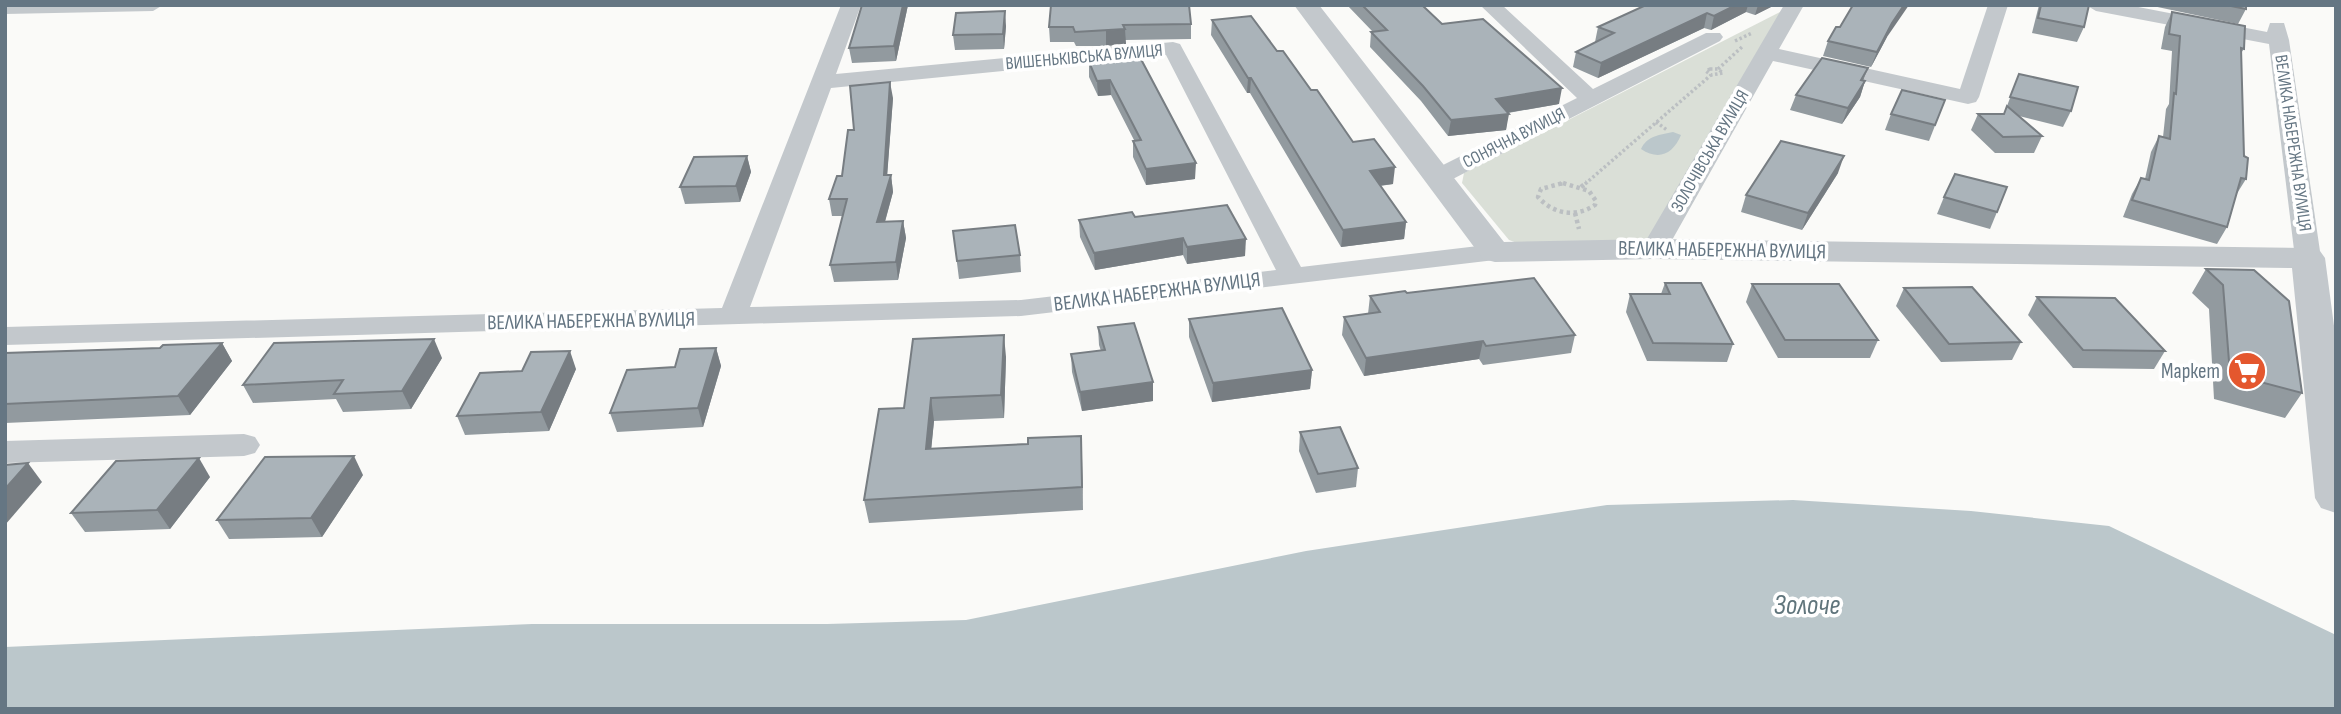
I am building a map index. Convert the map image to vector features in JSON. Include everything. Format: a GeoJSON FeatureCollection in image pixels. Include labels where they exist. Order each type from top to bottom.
{"type":"FeatureCollection","features":[{"type":"Feature","properties":{"kind":"street"},"geometry":{"type":"LineString","coordinates":[[6,6],[153,5]]}},
{"type":"Feature","properties":{"kind":"street"},"geometry":{"type":"LineString","coordinates":[[732,318],[851,5]]}},
{"type":"Feature","properties":{"kind":"street"},"geometry":{"type":"LineString","coordinates":[[1306,5],[1495,252]]}},
{"type":"Feature","properties":{"kind":"street","name":"СОНЯЧНА ВУЛИЦЯ"},"geometry":{"type":"LineString","coordinates":[[1490,5],[1591,99]]}},
{"type":"Feature","properties":{"kind":"street","name":"ЗОЛОЧІВСЬКА ВУЛИЦЯ"},"geometry":{"type":"LineString","coordinates":[[1654,249],[1794,5]]}},
{"type":"Feature","properties":{"kind":"street"},"geometry":{"type":"LineString","coordinates":[[1767,53],[1968,97],[1998,5]]}},
{"type":"Feature","properties":{"kind":"street","name":"ВЕЛИКА НАБЕРЕЖНА ВУЛИЦЯ"},"geometry":{"type":"LineString","coordinates":[[2096,5],[2278,34],[2336,498]]}},
{"type":"Feature","properties":{"kind":"street","name":"СОНЯЧНА ВУЛИЦЯ"},"geometry":{"type":"LineString","coordinates":[[1438,177],[1591,99],[1720,41]]}},
{"type":"Feature","properties":{"kind":"street","name":"ВИШЕНЬКІВСЬКА ВУЛИЦЯ"},"geometry":{"type":"LineString","coordinates":[[822,82],[1173,48],[1293,277]]}},
{"type":"Feature","properties":{"kind":"street","name":"ВЕЛИКА НАБЕРЕЖНА ВУЛИЦЯ"},"geometry":{"type":"LineString","coordinates":[[5,337],[1021,308],[1495,252],[1654,249],[2308,258]]}},
{"type":"Feature","properties":{"kind":"street"},"geometry":{"type":"LineString","coordinates":[[5,452],[244,445]]}},
{"type":"Feature","properties":{"kind":"path"},"geometry":{"type":"LineString","coordinates":[[1720,41],[1736,41],[1756,30]]}},
{"type":"Feature","properties":{"kind":"path"},"geometry":{"type":"LineString","coordinates":[[1581,187],[1711,75],[1723,74],[1718,69],[1743,46],[1736,41]]}},
{"type":"Feature","properties":{"kind":"path"},"geometry":{"type":"LineString","coordinates":[[1656,122],[1667,130]]}},
{"type":"Feature","properties":{"kind":"path"},"geometry":{"type":"LineString","coordinates":[[1563,183],[1581,187],[1594,196],[1596,201],[1591,209],[1584,212],[1556,210],[1538,197],[1538,193],[1546,186],[1563,183]]}},
{"type":"Feature","properties":{"kind":"path"},"geometry":{"type":"LineString","coordinates":[[1567,231],[1579,231]]}},
{"type":"Feature","properties":{"kind":"shaded area"},"geometry":{"type":"Polygon","coordinates":[[[1782,11],[1646,244],[1528,247],[1509,240],[1462,183],[1464,173],[1782,11]]]}},
{"type":"Feature","properties":{"kind":"water"},"geometry":{"type":"Polygon","coordinates":[[[1673,132],[1681,135],[1674,147],[1665,154],[1654,155],[1641,149],[1651,138],[1673,132]]]}},
{"type":"Feature","properties":{"kind":"water","name":"Золоче"},"geometry":{"type":"Polygon","coordinates":[[[1793,500],[1971,511],[2109,526],[2336,635],[2336,709],[5,709],[5,647],[532,624],[827,624],[966,620],[1306,551],[1607,505],[1793,500]]]}},
{"type":"Feature","properties":{"kind":"building"},"geometry":{"type":"Polygon","coordinates":[[[862,5],[903,5],[894,46],[849,48],[862,5]]]}},
{"type":"Feature","properties":{"kind":"building"},"geometry":{"type":"Polygon","coordinates":[[[1051,5],[1189,5],[1191,24],[1123,25],[1125,29],[1075,32],[1073,27],[1049,27],[1051,5]]]}},
{"type":"Feature","properties":{"kind":"building"},"geometry":{"type":"Polygon","coordinates":[[[1362,5],[1422,5],[1442,24],[1483,19],[1562,88],[1496,99],[1509,114],[1451,120],[1423,86],[1371,32],[1387,30],[1362,5]]]}},
{"type":"Feature","properties":{"kind":"building"},"geometry":{"type":"Polygon","coordinates":[[[1646,5],[1736,5],[1714,16],[1707,13],[1601,63],[1576,52],[1614,33],[1598,27],[1646,5]]]}},
{"type":"Feature","properties":{"kind":"building"},"geometry":{"type":"Polygon","coordinates":[[[1853,5],[1904,5],[1877,52],[1828,41],[1853,5]]]}},
{"type":"Feature","properties":{"kind":"building"},"geometry":{"type":"Polygon","coordinates":[[[2041,5],[2089,5],[2084,27],[2038,18],[2041,5]]]}},
{"type":"Feature","properties":{"kind":"building"},"geometry":{"type":"Polygon","coordinates":[[[2226,5],[2246,5],[2246,9],[2226,5]]]}},
{"type":"Feature","properties":{"kind":"building"},"geometry":{"type":"Polygon","coordinates":[[[1005,11],[1003,34],[953,35],[956,13],[1005,11]]]}},
{"type":"Feature","properties":{"kind":"building"},"geometry":{"type":"Polygon","coordinates":[[[2172,12],[2245,26],[2244,49],[2241,48],[2244,156],[2248,158],[2246,179],[2241,178],[2227,227],[2132,200],[2141,178],[2149,180],[2159,136],[2170,139],[2180,36],[2169,34],[2172,12]]]}},
{"type":"Feature","properties":{"kind":"building"},"geometry":{"type":"Polygon","coordinates":[[[1251,16],[1277,51],[1283,51],[1311,90],[1317,90],[1353,142],[1374,139],[1395,167],[1370,171],[1406,222],[1343,230],[1251,78],[1248,78],[1212,20],[1251,16]]]}},
{"type":"Feature","properties":{"kind":"building"},"geometry":{"type":"Polygon","coordinates":[[[1134,46],[1196,163],[1146,169],[1133,141],[1141,140],[1110,80],[1097,81],[1089,62],[1108,60],[1107,48],[1134,46]]]}},
{"type":"Feature","properties":{"kind":"building"},"geometry":{"type":"Polygon","coordinates":[[[1822,58],[1868,68],[1861,80],[1865,81],[1848,108],[1796,95],[1822,58]]]}},
{"type":"Feature","properties":{"kind":"building"},"geometry":{"type":"Polygon","coordinates":[[[2019,74],[2078,87],[2071,111],[2010,97],[2019,74]]]}},
{"type":"Feature","properties":{"kind":"building"},"geometry":{"type":"Polygon","coordinates":[[[890,82],[884,175],[891,175],[877,222],[903,221],[896,262],[830,265],[847,199],[829,199],[837,176],[842,176],[848,130],[854,130],[850,86],[890,82]]]}},
{"type":"Feature","properties":{"kind":"building"},"geometry":{"type":"Polygon","coordinates":[[[1902,90],[1945,100],[1935,125],[1891,114],[1902,90]]]}},
{"type":"Feature","properties":{"kind":"building"},"geometry":{"type":"Polygon","coordinates":[[[2007,106],[2042,136],[2003,137],[1978,114],[2004,114],[2007,106]]]}},
{"type":"Feature","properties":{"kind":"building"},"geometry":{"type":"Polygon","coordinates":[[[1781,141],[1844,156],[1808,213],[1746,195],[1781,141]]]}},
{"type":"Feature","properties":{"kind":"building"},"geometry":{"type":"Polygon","coordinates":[[[747,156],[736,186],[680,187],[694,157],[747,156]]]}},
{"type":"Feature","properties":{"kind":"building"},"geometry":{"type":"Polygon","coordinates":[[[1955,174],[2007,187],[1997,212],[1944,197],[1955,174]]]}},
{"type":"Feature","properties":{"kind":"building"},"geometry":{"type":"Polygon","coordinates":[[[1227,205],[1246,239],[1187,247],[1183,238],[1094,253],[1079,220],[1132,212],[1135,217],[1227,205]]]}},
{"type":"Feature","properties":{"kind":"building"},"geometry":{"type":"Polygon","coordinates":[[[1015,225],[1020,255],[957,261],[953,231],[1015,225]]]}},
{"type":"Feature","properties":{"kind":"building"},"geometry":{"type":"Polygon","coordinates":[[[2206,269],[2254,270],[2289,301],[2302,393],[2230,374],[2223,285],[2206,269]]]}},
{"type":"Feature","properties":{"kind":"building"},"geometry":{"type":"Polygon","coordinates":[[[1534,278],[1575,335],[1486,346],[1483,341],[1366,358],[1344,317],[1380,312],[1370,296],[1534,278]]]}},
{"type":"Feature","properties":{"kind":"building"},"geometry":{"type":"Polygon","coordinates":[[[1665,283],[1701,283],[1733,344],[1653,343],[1630,294],[1670,294],[1665,283]]]}},
{"type":"Feature","properties":{"kind":"building"},"geometry":{"type":"Polygon","coordinates":[[[1752,284],[1839,284],[1878,340],[1785,340],[1752,284]]]}},
{"type":"Feature","properties":{"kind":"building"},"geometry":{"type":"Polygon","coordinates":[[[1972,287],[2021,342],[1949,344],[1904,288],[1972,287]]]}},
{"type":"Feature","properties":{"kind":"building"},"geometry":{"type":"Polygon","coordinates":[[[2037,297],[2115,298],[2165,351],[2083,350],[2037,297]]]}},
{"type":"Feature","properties":{"kind":"building"},"geometry":{"type":"Polygon","coordinates":[[[1282,308],[1312,370],[1213,383],[1189,319],[1282,308]]]}},
{"type":"Feature","properties":{"kind":"building"},"geometry":{"type":"Polygon","coordinates":[[[1134,323],[1153,382],[1080,392],[1071,354],[1105,350],[1098,327],[1134,323]]]}},
{"type":"Feature","properties":{"kind":"building"},"geometry":{"type":"Polygon","coordinates":[[[1004,335],[1001,395],[931,398],[926,449],[1028,444],[1028,438],[1081,436],[1082,487],[864,500],[879,409],[904,408],[913,339],[1004,335]]]}},
{"type":"Feature","properties":{"kind":"building"},"geometry":{"type":"Polygon","coordinates":[[[434,339],[402,391],[334,394],[343,380],[243,385],[274,343],[434,339]]]}},
{"type":"Feature","properties":{"kind":"building"},"geometry":{"type":"Polygon","coordinates":[[[222,343],[178,396],[5,404],[5,353],[160,348],[163,345],[222,343]]]}},
{"type":"Feature","properties":{"kind":"building"},"geometry":{"type":"Polygon","coordinates":[[[716,348],[698,408],[610,413],[627,370],[675,367],[680,349],[716,348]]]}},
{"type":"Feature","properties":{"kind":"building"},"geometry":{"type":"Polygon","coordinates":[[[570,351],[541,412],[457,416],[480,373],[522,371],[531,352],[570,351]]]}},
{"type":"Feature","properties":{"kind":"building"},"geometry":{"type":"Polygon","coordinates":[[[1340,427],[1358,468],[1318,474],[1300,432],[1340,427]]]}},
{"type":"Feature","properties":{"kind":"building"},"geometry":{"type":"Polygon","coordinates":[[[354,456],[311,518],[217,520],[265,457],[354,456]]]}},
{"type":"Feature","properties":{"kind":"building"},"geometry":{"type":"Polygon","coordinates":[[[199,458],[157,510],[71,513],[116,461],[199,458]]]}},
{"type":"Feature","properties":{"kind":"building"},"geometry":{"type":"Polygon","coordinates":[[[28,463],[5,489],[5,465],[28,463]]]}},
{"type":"Feature","properties":{"kind":"place","name":"Маркет"},"geometry":{"type":"Point","coordinates":[2247,371]}}]}
